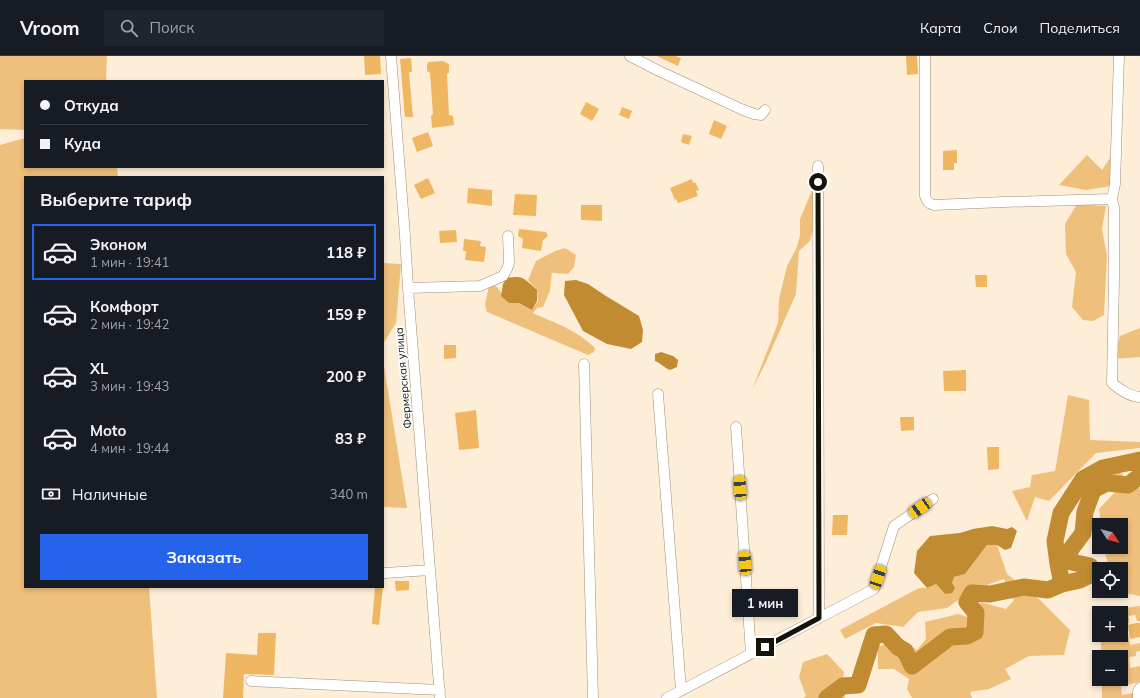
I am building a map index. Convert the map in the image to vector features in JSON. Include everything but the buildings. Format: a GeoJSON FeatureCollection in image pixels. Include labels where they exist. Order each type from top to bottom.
{"type":"FeatureCollection","features":[{"type":"Feature","properties":{"kind":"street","name":"Фермерская улица"},"geometry":{"type":"LineString","coordinates":[[391,56],[440,694]]}},
{"type":"Feature","properties":{"kind":"street"},"geometry":{"type":"LineString","coordinates":[[630,56],[741,109],[761,115],[765,110]]}},
{"type":"Feature","properties":{"kind":"street"},"geometry":{"type":"LineString","coordinates":[[925,56],[925,196],[930,204],[1112,199]]}},
{"type":"Feature","properties":{"kind":"street"},"geometry":{"type":"LineString","coordinates":[[1119,56],[1115,184],[1112,199],[1114,278],[1112,383],[1117,388],[1135,397],[1140,397]]}},
{"type":"Feature","properties":{"kind":"street"},"geometry":{"type":"LineString","coordinates":[[818,166],[819,618]]}},
{"type":"Feature","properties":{"kind":"street"},"geometry":{"type":"LineString","coordinates":[[408,288],[480,286],[503,276],[509,263],[508,236]]}},
{"type":"Feature","properties":{"kind":"street"},"geometry":{"type":"LineString","coordinates":[[584,364],[593,698]]}},
{"type":"Feature","properties":{"kind":"street"},"geometry":{"type":"LineString","coordinates":[[658,394],[681,690]]}},
{"type":"Feature","properties":{"kind":"street"},"geometry":{"type":"LineString","coordinates":[[736,427],[751,654]]}},
{"type":"Feature","properties":{"kind":"street"},"geometry":{"type":"LineString","coordinates":[[667,698],[874,589],[894,526],[932,499]]}},
{"type":"Feature","properties":{"kind":"street"},"geometry":{"type":"LineString","coordinates":[[385,573],[430,570]]}},
{"type":"Feature","properties":{"kind":"street"},"geometry":{"type":"LineString","coordinates":[[251,681],[440,694]]}},
{"type":"Feature","properties":{"kind":"street"},"geometry":{"type":"LineString","coordinates":[[1138,698],[1138,691],[1140,688]]}},
{"type":"Feature","properties":{"kind":"shaded area"},"geometry":{"type":"Polygon","coordinates":[[[0,56],[107,56],[106,80],[24,80],[24,130],[0,129],[0,56]]]}},
{"type":"Feature","properties":{"kind":"shaded area"},"geometry":{"type":"Polygon","coordinates":[[[24,138],[24,168],[117,168],[118,176],[24,176],[24,588],[149,588],[157,698],[0,698],[0,145],[24,138]]]}},
{"type":"Feature","properties":{"kind":"shaded area"},"geometry":{"type":"Polygon","coordinates":[[[1087,155],[1102,170],[1110,158],[1111,186],[1086,190],[1059,185],[1087,155]]]}},
{"type":"Feature","properties":{"kind":"shaded area"},"geometry":{"type":"Polygon","coordinates":[[[813,188],[821,188],[824,191],[810,241],[799,251],[796,294],[752,390],[778,323],[779,299],[787,266],[797,247],[800,235],[800,219],[813,188]]]}},
{"type":"Feature","properties":{"kind":"shaded area"},"geometry":{"type":"Polygon","coordinates":[[[1077,204],[1106,206],[1102,229],[1107,256],[1104,315],[1093,321],[1083,320],[1072,307],[1076,272],[1066,254],[1065,224],[1077,204]]]}},
{"type":"Feature","properties":{"kind":"shaded area"},"geometry":{"type":"Polygon","coordinates":[[[565,248],[576,255],[574,267],[568,274],[552,272],[550,291],[543,307],[537,308],[533,313],[581,336],[595,348],[594,352],[588,355],[487,312],[485,304],[489,286],[496,286],[509,303],[519,303],[532,310],[538,301],[537,290],[528,280],[536,261],[555,251],[565,248]]]}},
{"type":"Feature","properties":{"kind":"shaded area"},"geometry":{"type":"Polygon","coordinates":[[[384,263],[401,264],[396,323],[384,342],[384,263]]]}},
{"type":"Feature","properties":{"kind":"shaded area"},"geometry":{"type":"Polygon","coordinates":[[[507,277],[523,278],[537,290],[537,301],[532,310],[519,303],[509,303],[501,296],[503,284],[507,277]]]}},
{"type":"Feature","properties":{"kind":"shaded area"},"geometry":{"type":"Polygon","coordinates":[[[576,280],[588,284],[639,316],[643,330],[642,342],[631,349],[607,344],[583,331],[564,295],[565,281],[576,280]]]}},
{"type":"Feature","properties":{"kind":"shaded area"},"geometry":{"type":"Polygon","coordinates":[[[1140,328],[1140,357],[1114,359],[1120,336],[1140,328]]]}},
{"type":"Feature","properties":{"kind":"shaded area"},"geometry":{"type":"Polygon","coordinates":[[[661,352],[673,356],[678,360],[677,367],[670,370],[655,361],[655,354],[661,352]]]}},
{"type":"Feature","properties":{"kind":"shaded area"},"geometry":{"type":"Polygon","coordinates":[[[384,366],[407,508],[384,507],[384,366]]]}},
{"type":"Feature","properties":{"kind":"shaded area"},"geometry":{"type":"Polygon","coordinates":[[[1068,395],[1089,400],[1090,440],[1140,442],[1140,448],[1096,453],[1049,501],[1035,497],[1027,521],[1012,491],[1030,487],[1032,475],[1055,471],[1068,395]]]}},
{"type":"Feature","properties":{"kind":"shaded area"},"geometry":{"type":"Polygon","coordinates":[[[1117,470],[1140,489],[1140,596],[1128,594],[1128,562],[1107,562],[1106,554],[1128,554],[1128,518],[1100,518],[1099,509],[1115,492],[1090,481],[1117,470]]]}},
{"type":"Feature","properties":{"kind":"shaded area"},"geometry":{"type":"Polygon","coordinates":[[[992,526],[1007,529],[1012,527],[1017,531],[1011,548],[1005,550],[997,545],[987,545],[965,574],[954,577],[952,583],[955,588],[952,593],[945,594],[936,584],[927,588],[914,573],[917,551],[930,536],[960,533],[992,526]]]}},
{"type":"Feature","properties":{"kind":"shaded area"},"geometry":{"type":"Polygon","coordinates":[[[987,545],[997,545],[1007,574],[1040,600],[1070,630],[1064,655],[1029,656],[1005,669],[1011,679],[989,689],[970,692],[972,698],[912,698],[907,689],[909,679],[894,669],[878,669],[878,647],[900,638],[917,650],[926,639],[925,622],[958,614],[983,622],[980,602],[1006,609],[1014,600],[1004,579],[972,590],[947,608],[918,612],[903,627],[876,623],[845,639],[840,630],[919,588],[927,588],[936,584],[945,594],[954,577],[965,574],[987,545]]]}},
{"type":"Feature","properties":{"kind":"shaded area"},"geometry":{"type":"Polygon","coordinates":[[[1140,606],[1140,621],[1137,621],[1135,615],[1129,616],[1128,623],[1128,608],[1140,606]]]}},
{"type":"Feature","properties":{"kind":"shaded area"},"geometry":{"type":"Polygon","coordinates":[[[1128,634],[1130,645],[1140,643],[1140,651],[1136,652],[1136,656],[1129,657],[1130,668],[1140,666],[1140,682],[1128,685],[1128,650],[1101,650],[1101,642],[1128,642],[1128,634]]]}},
{"type":"Feature","properties":{"kind":"shaded area"},"geometry":{"type":"Polygon","coordinates":[[[827,654],[844,672],[841,694],[846,698],[803,698],[806,696],[799,677],[803,662],[827,654]]]}},
{"type":"Feature","properties":{"kind":"shaded area"},"geometry":{"type":"Polygon","coordinates":[[[1102,686],[1121,686],[1122,695],[1133,693],[1133,698],[1102,698],[1102,686]]]}},
{"type":"Feature","properties":{"kind":"waterway"},"geometry":{"type":"LineString","coordinates":[[1062,584],[1055,541],[1061,513],[1083,479],[1103,468],[1140,460]]}},
{"type":"Feature","properties":{"kind":"waterway"},"geometry":{"type":"LineString","coordinates":[[827,698],[843,686],[858,685],[874,635],[886,634],[898,647],[905,651],[912,666],[950,637],[967,636],[975,632],[976,613],[967,602],[972,593],[990,594],[1024,587],[1048,590],[1062,584],[1080,580],[1094,573],[1090,566],[1067,561],[1071,549],[1083,533],[1085,512],[1093,490],[1107,483],[1128,485],[1140,476]]}},
{"type":"Feature","properties":{"kind":"route"},"geometry":{"type":"LineString","coordinates":[[765,647],[819,618],[818,182]]}}]}
